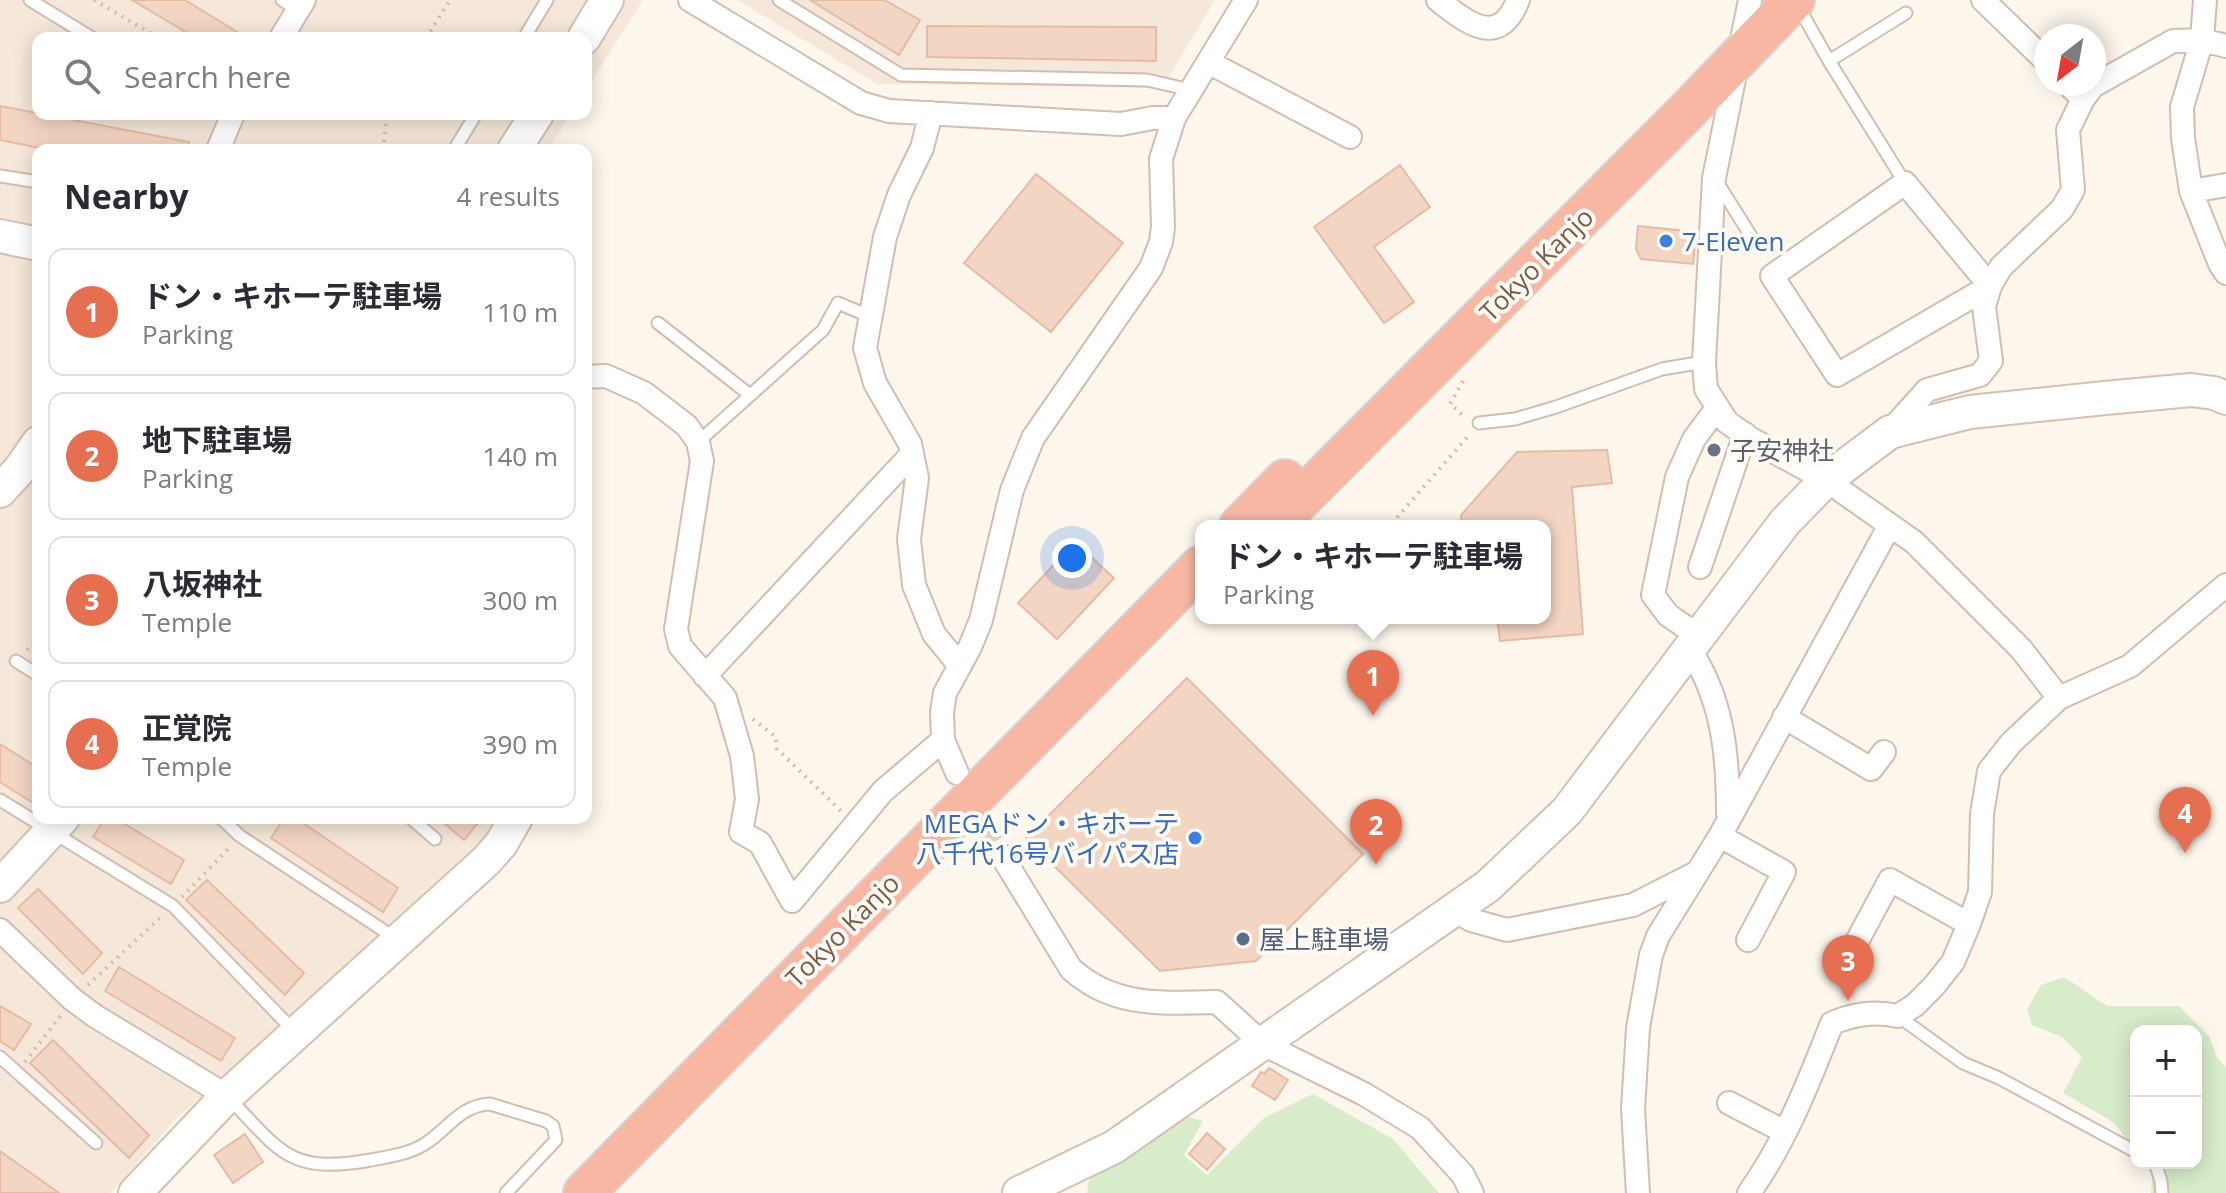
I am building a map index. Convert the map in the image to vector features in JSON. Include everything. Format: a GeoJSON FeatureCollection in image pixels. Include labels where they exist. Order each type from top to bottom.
{"type":"FeatureCollection","features":[{"type":"Feature","properties":{"kind":"highway","name":"Tokyo Kanjo"},"geometry":{"type":"LineString","coordinates":[[1280,520],[1795,0]]}},
{"type":"Feature","properties":{"kind":"highway","name":"Tokyo Kanjo"},"geometry":{"type":"LineString","coordinates":[[1246,520],[1752,3]]}},
{"type":"Feature","properties":{"kind":"highway","name":"Tokyo Kanjo"},"geometry":{"type":"LineString","coordinates":[[584,1193],[1195,572]]}},
{"type":"Feature","properties":{"kind":"highway","name":"Tokyo Kanjo"},"geometry":{"type":"LineString","coordinates":[[620,1193],[1195,607]]}},
{"type":"Feature","properties":{"kind":"street"},"geometry":{"type":"LineString","coordinates":[[588,32],[607,0]]}},
{"type":"Feature","properties":{"kind":"street"},"geometry":{"type":"LineString","coordinates":[[690,0],[861,103],[889,111],[1121,124],[1174,118]]}},
{"type":"Feature","properties":{"kind":"street"},"geometry":{"type":"LineString","coordinates":[[957,773],[943,740],[945,693],[981,620],[1012,490],[1033,438],[1151,268],[1163,227],[1161,159],[1174,118],[1246,0]]}},
{"type":"Feature","properties":{"kind":"street"},"geometry":{"type":"LineString","coordinates":[[1438,0],[1469,23],[1496,27],[1505,23],[1518,0]]}},
{"type":"Feature","properties":{"kind":"street"},"geometry":{"type":"LineString","coordinates":[[1983,0],[2034,49]]}},
{"type":"Feature","properties":{"kind":"street"},"geometry":{"type":"LineString","coordinates":[[2205,0],[2202,40],[2182,107],[2183,138],[2191,191],[2226,273]]}},
{"type":"Feature","properties":{"kind":"street"},"geometry":{"type":"LineString","coordinates":[[283,32],[295,3]]}},
{"type":"Feature","properties":{"kind":"street"},"geometry":{"type":"LineString","coordinates":[[1752,3],[1714,178],[1704,362],[1706,389],[1727,422],[1826,480],[1914,542],[2021,649],[2059,698]]}},
{"type":"Feature","properties":{"kind":"street"},"geometry":{"type":"LineString","coordinates":[[2106,79],[2173,41],[2202,40],[2226,46]]}},
{"type":"Feature","properties":{"kind":"street"},"geometry":{"type":"LineString","coordinates":[[1208,62],[1350,137]]}},
{"type":"Feature","properties":{"kind":"street"},"geometry":{"type":"LineString","coordinates":[[1019,1193],[1114,1147],[1263,1044],[1488,886],[1567,811],[1785,522],[1826,480],[1890,432],[1927,390],[1980,375],[1991,361],[1984,307],[1990,286],[2001,267],[2062,209],[2073,190],[2068,130],[2075,96]]}},
{"type":"Feature","properties":{"kind":"street"},"geometry":{"type":"LineString","coordinates":[[931,113],[922,148],[899,195],[885,237],[865,348],[875,383],[910,444],[917,478],[909,539],[914,585],[934,634],[960,666]]}},
{"type":"Feature","properties":{"kind":"street"},"geometry":{"type":"LineString","coordinates":[[219,144],[225,120]]}},
{"type":"Feature","properties":{"kind":"street"},"geometry":{"type":"LineString","coordinates":[[518,144],[533,120]]}},
{"type":"Feature","properties":{"kind":"street"},"geometry":{"type":"LineString","coordinates":[[1905,183],[1990,286],[1837,375],[1772,276],[1905,183]]}},
{"type":"Feature","properties":{"kind":"street"},"geometry":{"type":"LineString","coordinates":[[2191,191],[2226,185]]}},
{"type":"Feature","properties":{"kind":"street"},"geometry":{"type":"LineString","coordinates":[[0,236],[32,243]]}},
{"type":"Feature","properties":{"kind":"street"},"geometry":{"type":"LineString","coordinates":[[592,377],[606,376],[644,393],[687,426],[698,442],[702,461],[676,629],[680,646],[725,698],[742,756],[747,799],[741,832],[760,843],[792,901],[883,791],[943,740]]}},
{"type":"Feature","properties":{"kind":"street"},"geometry":{"type":"LineString","coordinates":[[1890,432],[1970,412],[2105,398],[2191,390],[2226,398]]}},
{"type":"Feature","properties":{"kind":"street"},"geometry":{"type":"LineString","coordinates":[[1717,408],[1694,439],[1677,477],[1653,595],[1695,644],[1714,696],[1724,737],[1724,827]]}},
{"type":"Feature","properties":{"kind":"street"},"geometry":{"type":"LineString","coordinates":[[1700,567],[1745,434]]}},
{"type":"Feature","properties":{"kind":"street"},"geometry":{"type":"LineString","coordinates":[[0,491],[32,452]]}},
{"type":"Feature","properties":{"kind":"street"},"geometry":{"type":"LineString","coordinates":[[705,676],[912,454]]}},
{"type":"Feature","properties":{"kind":"street"},"geometry":{"type":"LineString","coordinates":[[1638,1193],[1633,1109],[1638,1028],[1651,955],[1658,936],[1724,827],[1890,525]]}},
{"type":"Feature","properties":{"kind":"street"},"geometry":{"type":"LineString","coordinates":[[1749,1193],[1799,1105],[1832,1023],[1878,1012],[1898,1016],[1915,1005],[1953,962],[1980,892],[1982,814],[1989,771],[2011,743],[2059,698],[2130,666],[2226,585]]}},
{"type":"Feature","properties":{"kind":"street"},"geometry":{"type":"LineString","coordinates":[[1784,717],[1871,769],[1884,752]]}},
{"type":"Feature","properties":{"kind":"street"},"geometry":{"type":"LineString","coordinates":[[135,1193],[227,1096],[487,860],[513,824]]}},
{"type":"Feature","properties":{"kind":"street"},"geometry":{"type":"LineString","coordinates":[[0,886],[57,825]]}},
{"type":"Feature","properties":{"kind":"street"},"geometry":{"type":"LineString","coordinates":[[1724,827],[1784,872],[1748,940]]}},
{"type":"Feature","properties":{"kind":"street"},"geometry":{"type":"LineString","coordinates":[[1002,856],[1071,969],[1085,982],[1112,996],[1141,1002],[1217,1002],[1263,1044],[1364,1094],[1420,1128],[1463,1175],[1472,1193]]}},
{"type":"Feature","properties":{"kind":"street"},"geometry":{"type":"LineString","coordinates":[[1453,910],[1471,920],[1507,930],[1633,905],[1695,874]]}},
{"type":"Feature","properties":{"kind":"street"},"geometry":{"type":"LineString","coordinates":[[1855,945],[1890,880],[1969,924]]}},
{"type":"Feature","properties":{"kind":"street"},"geometry":{"type":"LineString","coordinates":[[0,930],[72,999],[227,1096]]}},
{"type":"Feature","properties":{"kind":"street"},"geometry":{"type":"LineString","coordinates":[[1729,1103],[1785,1132]]}},
{"type":"Feature","properties":{"kind":"lane"},"geometry":{"type":"LineString","coordinates":[[30,0],[82,32]]}},
{"type":"Feature","properties":{"kind":"lane"},"geometry":{"type":"LineString","coordinates":[[528,32],[547,0]]}},
{"type":"Feature","properties":{"kind":"lane"},"geometry":{"type":"LineString","coordinates":[[779,0],[901,75],[1147,80],[1191,90]]}},
{"type":"Feature","properties":{"kind":"lane"},"geometry":{"type":"LineString","coordinates":[[1795,0],[1905,183]]}},
{"type":"Feature","properties":{"kind":"lane"},"geometry":{"type":"LineString","coordinates":[[1829,61],[1906,13]]}},
{"type":"Feature","properties":{"kind":"lane"},"geometry":{"type":"LineString","coordinates":[[458,144],[472,120]]}},
{"type":"Feature","properties":{"kind":"lane"},"geometry":{"type":"LineString","coordinates":[[0,176],[32,181]]}},
{"type":"Feature","properties":{"kind":"lane"},"geometry":{"type":"LineString","coordinates":[[1714,178],[1751,236]]}},
{"type":"Feature","properties":{"kind":"lane"},"geometry":{"type":"LineString","coordinates":[[698,442],[823,330],[838,303],[871,317]]}},
{"type":"Feature","properties":{"kind":"lane"},"geometry":{"type":"LineString","coordinates":[[658,323],[750,395]]}},
{"type":"Feature","properties":{"kind":"lane"},"geometry":{"type":"LineString","coordinates":[[1479,423],[1515,419],[1662,369],[1704,362]]}},
{"type":"Feature","properties":{"kind":"lane"},"geometry":{"type":"LineString","coordinates":[[16,661],[32,671]]}},
{"type":"Feature","properties":{"kind":"lane"},"geometry":{"type":"LineString","coordinates":[[0,800],[32,814]]}},
{"type":"Feature","properties":{"kind":"lane"},"geometry":{"type":"LineString","coordinates":[[227,824],[240,836],[397,940]]}},
{"type":"Feature","properties":{"kind":"lane"},"geometry":{"type":"LineString","coordinates":[[418,824],[435,839]]}},
{"type":"Feature","properties":{"kind":"lane"},"geometry":{"type":"LineString","coordinates":[[57,825],[173,906],[296,1034]]}},
{"type":"Feature","properties":{"kind":"lane"},"geometry":{"type":"LineString","coordinates":[[1898,1016],[1963,1063],[1999,1078],[2130,1149]]}},
{"type":"Feature","properties":{"kind":"lane"},"geometry":{"type":"LineString","coordinates":[[0,1057],[96,1143]]}},
{"type":"Feature","properties":{"kind":"lane"},"geometry":{"type":"LineString","coordinates":[[227,1096],[288,1156],[323,1166],[414,1150],[458,1115],[481,1104],[546,1121],[553,1126],[556,1140],[506,1193]]}},
{"type":"Feature","properties":{"kind":"lane"},"geometry":{"type":"LineString","coordinates":[[2157,1169],[2162,1193]]}},
{"type":"Feature","properties":{"kind":"path"},"geometry":{"type":"LineString","coordinates":[[94,0],[149,32]]}},
{"type":"Feature","properties":{"kind":"path"},"geometry":{"type":"LineString","coordinates":[[430,32],[450,0]]}},
{"type":"Feature","properties":{"kind":"path"},"geometry":{"type":"LineString","coordinates":[[384,144],[386,120]]}},
{"type":"Feature","properties":{"kind":"path"},"geometry":{"type":"LineString","coordinates":[[1395,520],[1479,423],[1459,414],[1450,404],[1469,370]]}},
{"type":"Feature","properties":{"kind":"path"},"geometry":{"type":"LineString","coordinates":[[725,698],[776,737],[777,749],[855,824]]}},
{"type":"Feature","properties":{"kind":"path"},"geometry":{"type":"LineString","coordinates":[[17,1073],[72,999],[173,906],[240,836]]}},
{"type":"Feature","properties":{"kind":"shaded area"},"geometry":{"type":"Polygon","coordinates":[[[0,0],[643,0],[592,81],[592,32],[32,32],[32,120],[567,120],[552,144],[32,144],[32,824],[490,824],[485,837],[177,1118],[111,1193],[0,1193],[0,0]]]}},
{"type":"Feature","properties":{"kind":"shaded area"},"geometry":{"type":"Polygon","coordinates":[[[737,0],[1215,0],[1162,88],[877,84],[737,0]]]}},
{"type":"Feature","properties":{"kind":"green space"},"geometry":{"type":"Polygon","coordinates":[[[2064,977],[2107,1006],[2179,1006],[2198,1025],[2130,1025],[2130,1143],[2113,1122],[2063,1093],[2082,1057],[2062,1037],[2032,1025],[2027,1009],[2041,985],[2064,977]]]}},
{"type":"Feature","properties":{"kind":"green space"},"geometry":{"type":"Polygon","coordinates":[[[2202,1029],[2209,1036],[2217,1058],[2226,1067],[2226,1193],[2151,1193],[2152,1169],[2202,1169],[2202,1029]]]}},
{"type":"Feature","properties":{"kind":"green space"},"geometry":{"type":"Polygon","coordinates":[[[1313,1094],[1393,1139],[1439,1193],[1087,1193],[1090,1175],[1188,1117],[1203,1121],[1184,1155],[1207,1175],[1264,1118],[1313,1094]]]}},
{"type":"Feature","properties":{"kind":"building"},"geometry":{"type":"Polygon","coordinates":[[[132,0],[185,0],[237,32],[186,32],[132,0]]]}},
{"type":"Feature","properties":{"kind":"building"},"geometry":{"type":"Polygon","coordinates":[[[810,0],[884,0],[920,20],[899,55],[810,0]]]}},
{"type":"Feature","properties":{"kind":"building"},"geometry":{"type":"Polygon","coordinates":[[[927,26],[1156,27],[1156,61],[927,57],[927,26]]]}},
{"type":"Feature","properties":{"kind":"building"},"geometry":{"type":"Polygon","coordinates":[[[0,106],[32,112],[32,120],[74,120],[189,142],[32,146],[0,140],[0,106]]]}},
{"type":"Feature","properties":{"kind":"building"},"geometry":{"type":"Polygon","coordinates":[[[1400,165],[1430,207],[1374,247],[1414,302],[1384,323],[1314,227],[1400,165]]]}},
{"type":"Feature","properties":{"kind":"building"},"geometry":{"type":"Polygon","coordinates":[[[1036,174],[1123,243],[1051,332],[964,263],[1036,174]]]}},
{"type":"Feature","properties":{"kind":"building"},"geometry":{"type":"Polygon","coordinates":[[[1638,226],[1696,232],[1693,264],[1641,259],[1636,249],[1638,226]]]}},
{"type":"Feature","properties":{"kind":"building"},"geometry":{"type":"Polygon","coordinates":[[[1607,450],[1612,483],[1572,487],[1583,634],[1500,641],[1498,624],[1551,624],[1551,520],[1461,520],[1461,515],[1517,452],[1607,450]]]}},
{"type":"Feature","properties":{"kind":"building"},"geometry":{"type":"Polygon","coordinates":[[[1075,542],[1114,578],[1057,639],[1018,603],[1075,542]]]}},
{"type":"Feature","properties":{"kind":"building"},"geometry":{"type":"Polygon","coordinates":[[[1187,678],[1363,854],[1256,961],[1160,971],[1026,838],[1187,678]]]}},
{"type":"Feature","properties":{"kind":"building"},"geometry":{"type":"Polygon","coordinates":[[[0,744],[32,764],[32,802],[0,782],[0,744]]]}},
{"type":"Feature","properties":{"kind":"building"},"geometry":{"type":"Polygon","coordinates":[[[101,824],[125,824],[184,860],[171,884],[93,837],[101,824]]]}},
{"type":"Feature","properties":{"kind":"building"},"geometry":{"type":"Polygon","coordinates":[[[280,824],[305,824],[398,888],[383,912],[271,838],[280,824]]]}},
{"type":"Feature","properties":{"kind":"building"},"geometry":{"type":"Polygon","coordinates":[[[445,824],[477,824],[464,840],[445,824]]]}},
{"type":"Feature","properties":{"kind":"building"},"geometry":{"type":"Polygon","coordinates":[[[207,880],[304,973],[285,995],[186,900],[207,880]]]}},
{"type":"Feature","properties":{"kind":"building"},"geometry":{"type":"Polygon","coordinates":[[[38,889],[102,953],[83,974],[18,908],[38,889]]]}},
{"type":"Feature","properties":{"kind":"building"},"geometry":{"type":"Polygon","coordinates":[[[119,967],[235,1038],[221,1061],[105,991],[119,967]]]}},
{"type":"Feature","properties":{"kind":"building"},"geometry":{"type":"Polygon","coordinates":[[[0,1006],[31,1024],[14,1050],[0,1041],[0,1006]]]}},
{"type":"Feature","properties":{"kind":"building"},"geometry":{"type":"Polygon","coordinates":[[[53,1040],[149,1135],[129,1158],[30,1063],[53,1040]]]}},
{"type":"Feature","properties":{"kind":"building"},"geometry":{"type":"Polygon","coordinates":[[[1269,1068],[1288,1080],[1275,1100],[1252,1086],[1261,1072],[1264,1074],[1269,1068]]]}},
{"type":"Feature","properties":{"kind":"building"},"geometry":{"type":"Polygon","coordinates":[[[1207,1133],[1225,1149],[1207,1170],[1189,1154],[1207,1133]]]}},
{"type":"Feature","properties":{"kind":"building"},"geometry":{"type":"Polygon","coordinates":[[[245,1134],[263,1162],[233,1183],[214,1155],[245,1134]]]}},
{"type":"Feature","properties":{"kind":"building"},"geometry":{"type":"Polygon","coordinates":[[[0,1151],[59,1193],[0,1193],[0,1151]]]}},
{"type":"Feature","properties":{"kind":"tunnel"},"geometry":{"type":"LineString","coordinates":[[969,793],[1002,856]]}},
{"type":"Feature","properties":{"kind":"place","name":"7-Eleven"},"geometry":{"type":"Point","coordinates":[1666,241]}},
{"type":"Feature","properties":{"kind":"place","name":"子安神社"},"geometry":{"type":"Point","coordinates":[1714,450]}},
{"type":"Feature","properties":{"kind":"place","name":"ドン・キホーテ駐車場"},"geometry":{"type":"Point","coordinates":[1373,716]}},
{"type":"Feature","properties":{"kind":"place","name":"MEGAドン・キホーテ 八千代16号バイパス店"},"geometry":{"type":"Point","coordinates":[1195,838]}},
{"type":"Feature","properties":{"kind":"place","name":"正覚院"},"geometry":{"type":"Point","coordinates":[2185,853]}},
{"type":"Feature","properties":{"kind":"place","name":"地下駐車場"},"geometry":{"type":"Point","coordinates":[1376,865]}},
{"type":"Feature","properties":{"kind":"place","name":"屋上駐車場"},"geometry":{"type":"Point","coordinates":[1243,939]}},
{"type":"Feature","properties":{"kind":"place","name":"八坂神社"},"geometry":{"type":"Point","coordinates":[1848,1001]}}]}
